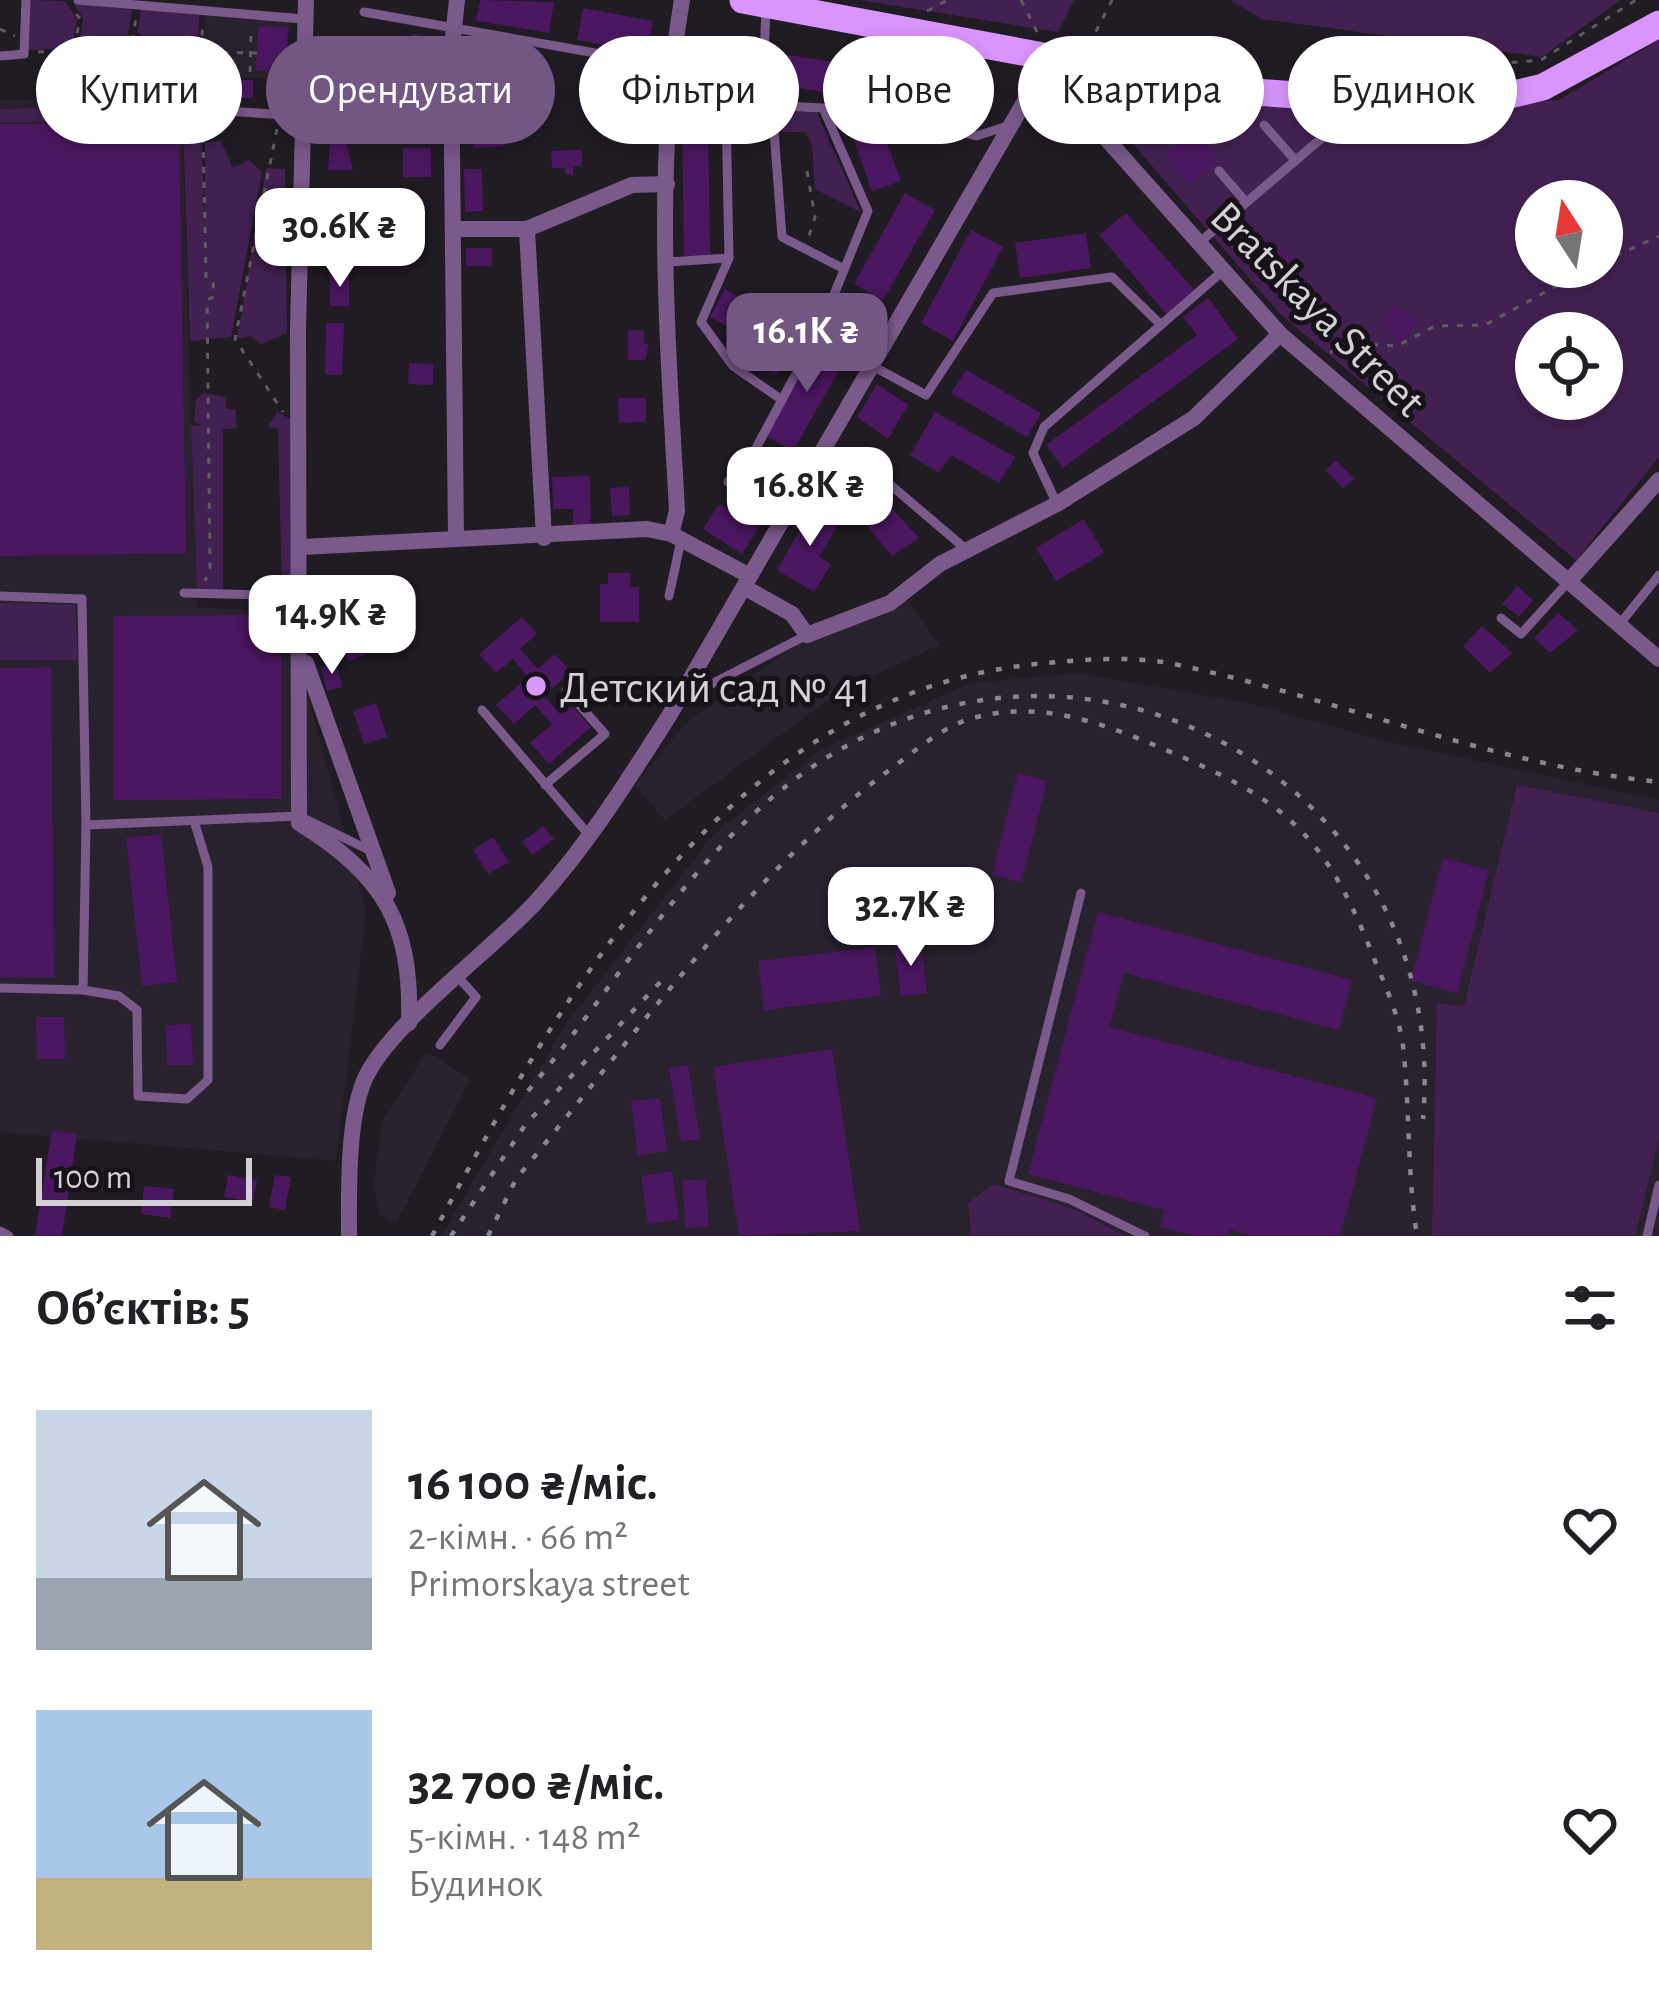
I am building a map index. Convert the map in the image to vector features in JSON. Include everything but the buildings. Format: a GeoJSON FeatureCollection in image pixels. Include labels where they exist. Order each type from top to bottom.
{"type":"FeatureCollection","features":[{"type":"Feature","properties":{"kind":"main road"},"geometry":{"type":"LineString","coordinates":[[757,2],[1018,42]]}},
{"type":"Feature","properties":{"kind":"main road"},"geometry":{"type":"LineString","coordinates":[[1517,93],[1543,87],[1659,24]]}},
{"type":"Feature","properties":{"kind":"street"},"geometry":{"type":"LineString","coordinates":[[456,539],[457,0]]}},
{"type":"Feature","properties":{"kind":"street"},"geometry":{"type":"LineString","coordinates":[[676,537],[667,97],[682,0]]}},
{"type":"Feature","properties":{"kind":"street"},"geometry":{"type":"LineString","coordinates":[[349,1236],[349,1176],[364,1080],[409,1023],[535,903],[589,836],[678,700],[1018,110]]}},
{"type":"Feature","properties":{"kind":"street"},"geometry":{"type":"LineString","coordinates":[[301,144],[299,823],[338,847],[392,906]]}},
{"type":"Feature","properties":{"kind":"street","name":"Bratskaya Street"},"geometry":{"type":"LineString","coordinates":[[1112,144],[1280,334],[1659,659]]}},
{"type":"Feature","properties":{"kind":"street"},"geometry":{"type":"LineString","coordinates":[[455,229],[527,229],[632,185],[668,184]]}},
{"type":"Feature","properties":{"kind":"street"},"geometry":{"type":"LineString","coordinates":[[527,229],[544,538]]}},
{"type":"Feature","properties":{"kind":"street"},"geometry":{"type":"LineString","coordinates":[[302,547],[647,530],[676,537],[747,582],[791,614],[807,635],[890,604],[940,564],[1058,504],[1194,418],[1280,334]]}},
{"type":"Feature","properties":{"kind":"street"},"geometry":{"type":"LineString","coordinates":[[1569,581],[1659,480]]}},
{"type":"Feature","properties":{"kind":"street"},"geometry":{"type":"LineString","coordinates":[[301,652],[374,852],[411,970],[409,1023]]}},
{"type":"Feature","properties":{"kind":"lane"},"geometry":{"type":"LineString","coordinates":[[0,56],[24,52],[26,0]]}},
{"type":"Feature","properties":{"kind":"lane"},"geometry":{"type":"LineString","coordinates":[[78,0],[203,10],[304,9]]}},
{"type":"Feature","properties":{"kind":"lane"},"geometry":{"type":"LineString","coordinates":[[757,2],[759,36]]}},
{"type":"Feature","properties":{"kind":"lane"},"geometry":{"type":"LineString","coordinates":[[364,12],[579,49]]}},
{"type":"Feature","properties":{"kind":"lane"},"geometry":{"type":"LineString","coordinates":[[728,482],[754,450],[820,329],[868,211],[823,107],[799,106]]}},
{"type":"Feature","properties":{"kind":"lane"},"geometry":{"type":"LineString","coordinates":[[994,130],[1013,124]]}},
{"type":"Feature","properties":{"kind":"lane"},"geometry":{"type":"LineString","coordinates":[[1264,125],[1295,160]]}},
{"type":"Feature","properties":{"kind":"lane"},"geometry":{"type":"LineString","coordinates":[[727,144],[729,258],[700,322],[733,366],[782,400]]}},
{"type":"Feature","properties":{"kind":"lane"},"geometry":{"type":"LineString","coordinates":[[774,144],[782,237],[844,269]]}},
{"type":"Feature","properties":{"kind":"lane"},"geometry":{"type":"LineString","coordinates":[[1200,242],[1314,144]]}},
{"type":"Feature","properties":{"kind":"lane"},"geometry":{"type":"LineString","coordinates":[[1219,171],[1246,202]]}},
{"type":"Feature","properties":{"kind":"lane"},"geometry":{"type":"LineString","coordinates":[[668,262],[729,258]]}},
{"type":"Feature","properties":{"kind":"lane"},"geometry":{"type":"LineString","coordinates":[[1058,504],[1034,453],[1044,427],[1225,269]]}},
{"type":"Feature","properties":{"kind":"lane"},"geometry":{"type":"LineString","coordinates":[[820,329],[926,395],[993,293],[1112,277],[1161,325]]}},
{"type":"Feature","properties":{"kind":"lane"},"geometry":{"type":"LineString","coordinates":[[754,450],[804,477]]}},
{"type":"Feature","properties":{"kind":"lane"},"geometry":{"type":"LineString","coordinates":[[886,482],[967,550]]}},
{"type":"Feature","properties":{"kind":"lane"},"geometry":{"type":"LineString","coordinates":[[669,596],[676,537]]}},
{"type":"Feature","properties":{"kind":"lane"},"geometry":{"type":"LineString","coordinates":[[1619,625],[1659,575]]}},
{"type":"Feature","properties":{"kind":"lane"},"geometry":{"type":"LineString","coordinates":[[1501,618],[1521,634],[1569,581]]}},
{"type":"Feature","properties":{"kind":"lane"},"geometry":{"type":"LineString","coordinates":[[184,593],[302,596]]}},
{"type":"Feature","properties":{"kind":"lane"},"geometry":{"type":"LineString","coordinates":[[0,596],[82,599],[83,990]]}},
{"type":"Feature","properties":{"kind":"lane"},"geometry":{"type":"LineString","coordinates":[[678,700],[807,635]]}},
{"type":"Feature","properties":{"kind":"lane"},"geometry":{"type":"LineString","coordinates":[[545,785],[605,734],[566,690]]}},
{"type":"Feature","properties":{"kind":"lane"},"geometry":{"type":"LineString","coordinates":[[482,710],[589,836]]}},
{"type":"Feature","properties":{"kind":"lane"},"geometry":{"type":"LineString","coordinates":[[86,825],[195,824],[299,816],[374,852]]}},
{"type":"Feature","properties":{"kind":"lane"},"geometry":{"type":"LineString","coordinates":[[0,988],[119,996],[137,1010],[138,1096],[187,1099],[208,1080],[208,867],[195,824]]}},
{"type":"Feature","properties":{"kind":"lane"},"geometry":{"type":"LineString","coordinates":[[1082,893],[1009,1181],[1069,1199],[1145,1236]]}},
{"type":"Feature","properties":{"kind":"lane"},"geometry":{"type":"LineString","coordinates":[[440,1046],[476,997],[458,976]]}},
{"type":"Feature","properties":{"kind":"lane"},"geometry":{"type":"LineString","coordinates":[[1647,1236],[1659,1185]]}},
{"type":"Feature","properties":{"kind":"lane"},"geometry":{"type":"LineString","coordinates":[[0,1231],[9,1236]]}},
{"type":"Feature","properties":{"kind":"path"},"geometry":{"type":"LineString","coordinates":[[66,0],[80,19],[77,36]]}},
{"type":"Feature","properties":{"kind":"path"},"geometry":{"type":"LineString","coordinates":[[927,11],[948,0]]}},
{"type":"Feature","properties":{"kind":"path"},"geometry":{"type":"LineString","coordinates":[[1022,0],[1040,36]]}},
{"type":"Feature","properties":{"kind":"path"},"geometry":{"type":"LineString","coordinates":[[1093,36],[1112,0]]}},
{"type":"Feature","properties":{"kind":"path"},"geometry":{"type":"LineString","coordinates":[[1517,64],[1540,60],[1636,0]]}},
{"type":"Feature","properties":{"kind":"path"},"geometry":{"type":"LineString","coordinates":[[133,36],[138,5]]}},
{"type":"Feature","properties":{"kind":"path"},"geometry":{"type":"LineString","coordinates":[[202,36],[203,10]]}},
{"type":"Feature","properties":{"kind":"path"},"geometry":{"type":"LineString","coordinates":[[915,14],[938,18]]}},
{"type":"Feature","properties":{"kind":"path"},"geometry":{"type":"LineString","coordinates":[[250,72],[254,53],[251,21]]}},
{"type":"Feature","properties":{"kind":"path"},"geometry":{"type":"LineString","coordinates":[[24,52],[36,52]]}},
{"type":"Feature","properties":{"kind":"path"},"geometry":{"type":"LineString","coordinates":[[242,53],[254,53]]}},
{"type":"Feature","properties":{"kind":"path"},"geometry":{"type":"LineString","coordinates":[[203,144],[206,278],[213,281],[214,297],[207,300],[210,568],[204,593]]}},
{"type":"Feature","properties":{"kind":"path"},"geometry":{"type":"LineString","coordinates":[[274,144],[235,339],[292,418]]}},
{"type":"Feature","properties":{"kind":"path"},"geometry":{"type":"LineString","coordinates":[[804,248],[815,217],[807,171]]}},
{"type":"Feature","properties":{"kind":"path"},"geometry":{"type":"LineString","coordinates":[[1623,252],[1659,236]]}},
{"type":"Feature","properties":{"kind":"path"},"geometry":{"type":"LineString","coordinates":[[1317,366],[1346,343],[1388,347],[1435,326],[1485,326],[1553,288]]}},
{"type":"Feature","properties":{"kind":"shaded area"},"geometry":{"type":"Polygon","coordinates":[[[28,0],[65,1],[77,19],[74,36],[36,36],[36,50],[26,50],[28,0]]]}},
{"type":"Feature","properties":{"kind":"shaded area"},"geometry":{"type":"Polygon","coordinates":[[[859,0],[1074,0],[1058,32],[859,0]]]}},
{"type":"Feature","properties":{"kind":"shaded area"},"geometry":{"type":"Polygon","coordinates":[[[1230,0],[1620,0],[1542,57],[1517,54],[1517,36],[1387,36],[1262,19],[1230,0]]]}},
{"type":"Feature","properties":{"kind":"shaded area"},"geometry":{"type":"Polygon","coordinates":[[[73,3],[132,10],[128,36],[81,36],[83,18],[73,3]]]}},
{"type":"Feature","properties":{"kind":"shaded area"},"geometry":{"type":"Polygon","coordinates":[[[141,9],[199,15],[198,36],[142,36],[137,32],[141,9]]]}},
{"type":"Feature","properties":{"kind":"shaded area"},"geometry":{"type":"Polygon","coordinates":[[[206,13],[289,20],[288,36],[266,36],[266,79],[242,78],[242,36],[205,36],[206,13]]]}},
{"type":"Feature","properties":{"kind":"shaded area"},"geometry":{"type":"Polygon","coordinates":[[[1659,40],[1659,457],[1576,560],[1280,314],[1133,144],[1264,144],[1264,91],[1288,93],[1288,144],[1517,144],[1517,102],[1559,100],[1659,40]]]}},
{"type":"Feature","properties":{"kind":"shaded area"},"geometry":{"type":"Polygon","coordinates":[[[0,100],[36,100],[36,144],[182,144],[197,607],[285,612],[366,912],[336,1161],[0,1132],[0,100]]]}},
{"type":"Feature","properties":{"kind":"shaded area"},"geometry":{"type":"Polygon","coordinates":[[[36,108],[36,122],[0,122],[0,109],[36,108]]]}},
{"type":"Feature","properties":{"kind":"shaded area"},"geometry":{"type":"Polygon","coordinates":[[[799,110],[816,111],[823,144],[831,144],[861,212],[815,189],[812,145],[806,132],[799,132],[799,110]]]}},
{"type":"Feature","properties":{"kind":"shaded area"},"geometry":{"type":"Polygon","coordinates":[[[184,144],[202,144],[205,238],[205,144],[222,144],[233,168],[249,160],[262,172],[231,337],[190,341],[184,144]]]}},
{"type":"Feature","properties":{"kind":"shaded area"},"geometry":{"type":"Polygon","coordinates":[[[266,168],[285,169],[287,333],[261,344],[251,336],[237,339],[266,168]]]}},
{"type":"Feature","properties":{"kind":"shaded area"},"geometry":{"type":"Polygon","coordinates":[[[203,393],[225,397],[227,409],[235,409],[237,428],[223,429],[223,593],[197,592],[191,426],[201,425],[194,421],[196,400],[203,393]]]}},
{"type":"Feature","properties":{"kind":"shaded area"},"geometry":{"type":"Polygon","coordinates":[[[277,412],[291,419],[294,594],[282,594],[278,428],[268,427],[277,412]]]}},
{"type":"Feature","properties":{"kind":"shaded area"},"geometry":{"type":"Polygon","coordinates":[[[906,599],[939,645],[840,691],[665,820],[635,785],[687,722],[825,625],[906,599]]]}},
{"type":"Feature","properties":{"kind":"shaded area"},"geometry":{"type":"Polygon","coordinates":[[[0,603],[75,605],[78,660],[0,660],[0,603]]]}},
{"type":"Feature","properties":{"kind":"shaded area"},"geometry":{"type":"Polygon","coordinates":[[[1077,673],[1247,703],[1389,742],[1659,800],[1659,1236],[441,1236],[566,1024],[714,834],[820,750],[971,683],[1077,673]]]}},
{"type":"Feature","properties":{"kind":"shaded area"},"geometry":{"type":"Polygon","coordinates":[[[1517,785],[1659,813],[1659,1138],[1635,1236],[1432,1236],[1437,1003],[1464,1006],[1517,785]]]}},
{"type":"Feature","properties":{"kind":"shaded area"},"geometry":{"type":"Polygon","coordinates":[[[426,1052],[470,1079],[396,1224],[379,1214],[374,1182],[382,1123],[426,1052]]]}},
{"type":"Feature","properties":{"kind":"shaded area"},"geometry":{"type":"Polygon","coordinates":[[[994,1184],[1078,1211],[1125,1236],[971,1236],[968,1203],[994,1184]]]}},
{"type":"Feature","properties":{"kind":"railway"},"geometry":{"type":"LineString","coordinates":[[432,1236],[540,1045],[603,952],[672,866],[750,790],[838,728],[936,685],[1047,663],[1159,661],[1536,761],[1659,782]]}},
{"type":"Feature","properties":{"kind":"railway"},"geometry":{"type":"LineString","coordinates":[[528,1091],[695,875],[771,798],[815,765],[921,714],[1030,696],[1136,709],[1233,748],[1316,812],[1379,897],[1416,1000],[1423,1119]]}},
{"type":"Feature","properties":{"kind":"railway"},"geometry":{"type":"LineString","coordinates":[[488,1236],[516,1179],[694,960],[790,856],[841,809],[942,732],[973,718],[1023,711],[1096,723],[1206,768],[1269,804],[1316,848],[1353,910],[1398,1022],[1417,1236]]}},
{"type":"Feature","properties":{"kind":"railway"},"geometry":{"type":"LineString","coordinates":[[451,1236],[525,1125],[666,976]]}},
{"type":"Feature","properties":{"kind":"place","name":"Детский сад № 41"},"geometry":{"type":"Point","coordinates":[536,686]}}]}
